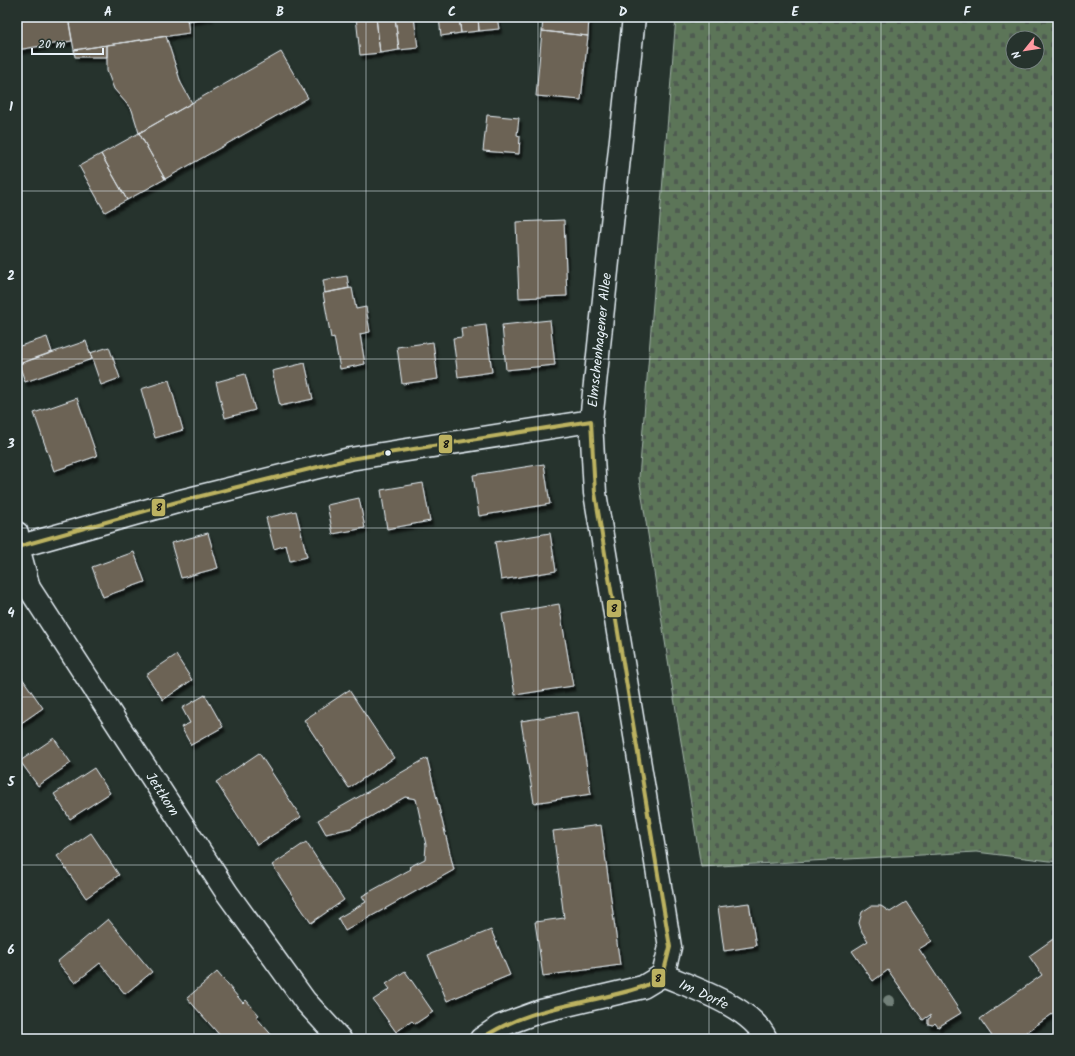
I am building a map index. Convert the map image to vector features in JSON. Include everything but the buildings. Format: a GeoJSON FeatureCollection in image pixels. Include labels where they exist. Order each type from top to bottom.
{"type":"FeatureCollection","features":[{"type":"Feature","properties":{"kind":"street","name":"Elmschenhagener Allee"},"geometry":{"type":"LineString","coordinates":[[634,17],[591,421],[595,493],[670,947],[663,975]]}},
{"type":"Feature","properties":{"kind":"street"},"geometry":{"type":"LineString","coordinates":[[17,542],[350,459],[591,421]]}},
{"type":"Feature","properties":{"kind":"street","name":"Jettkorn"},"geometry":{"type":"LineString","coordinates":[[17,542],[29,588],[227,893],[305,1001],[340,1039]]}},
{"type":"Feature","properties":{"kind":"street"},"geometry":{"type":"LineString","coordinates":[[481,1039],[500,1026],[541,1011],[643,987],[663,975]]}},
{"type":"Feature","properties":{"kind":"street","name":"Im Dorfe"},"geometry":{"type":"LineString","coordinates":[[663,975],[726,1001],[764,1035],[782,1039]]}},
{"type":"Feature","properties":{"kind":"green space"},"geometry":{"type":"Polygon","coordinates":[[[676,17],[1058,17],[1058,862],[976,852],[701,867],[639,478],[676,17]]]}},
{"type":"Feature","properties":{"kind":"transit line","name":"8"},"geometry":{"type":"LineString","coordinates":[[17,547],[177,502],[350,459],[591,421]]}},
{"type":"Feature","properties":{"kind":"transit line","name":"8"},"geometry":{"type":"LineString","coordinates":[[481,1039],[519,1019],[539,1012],[621,993],[647,985],[663,975],[670,947],[595,493],[591,421]]}}]}
